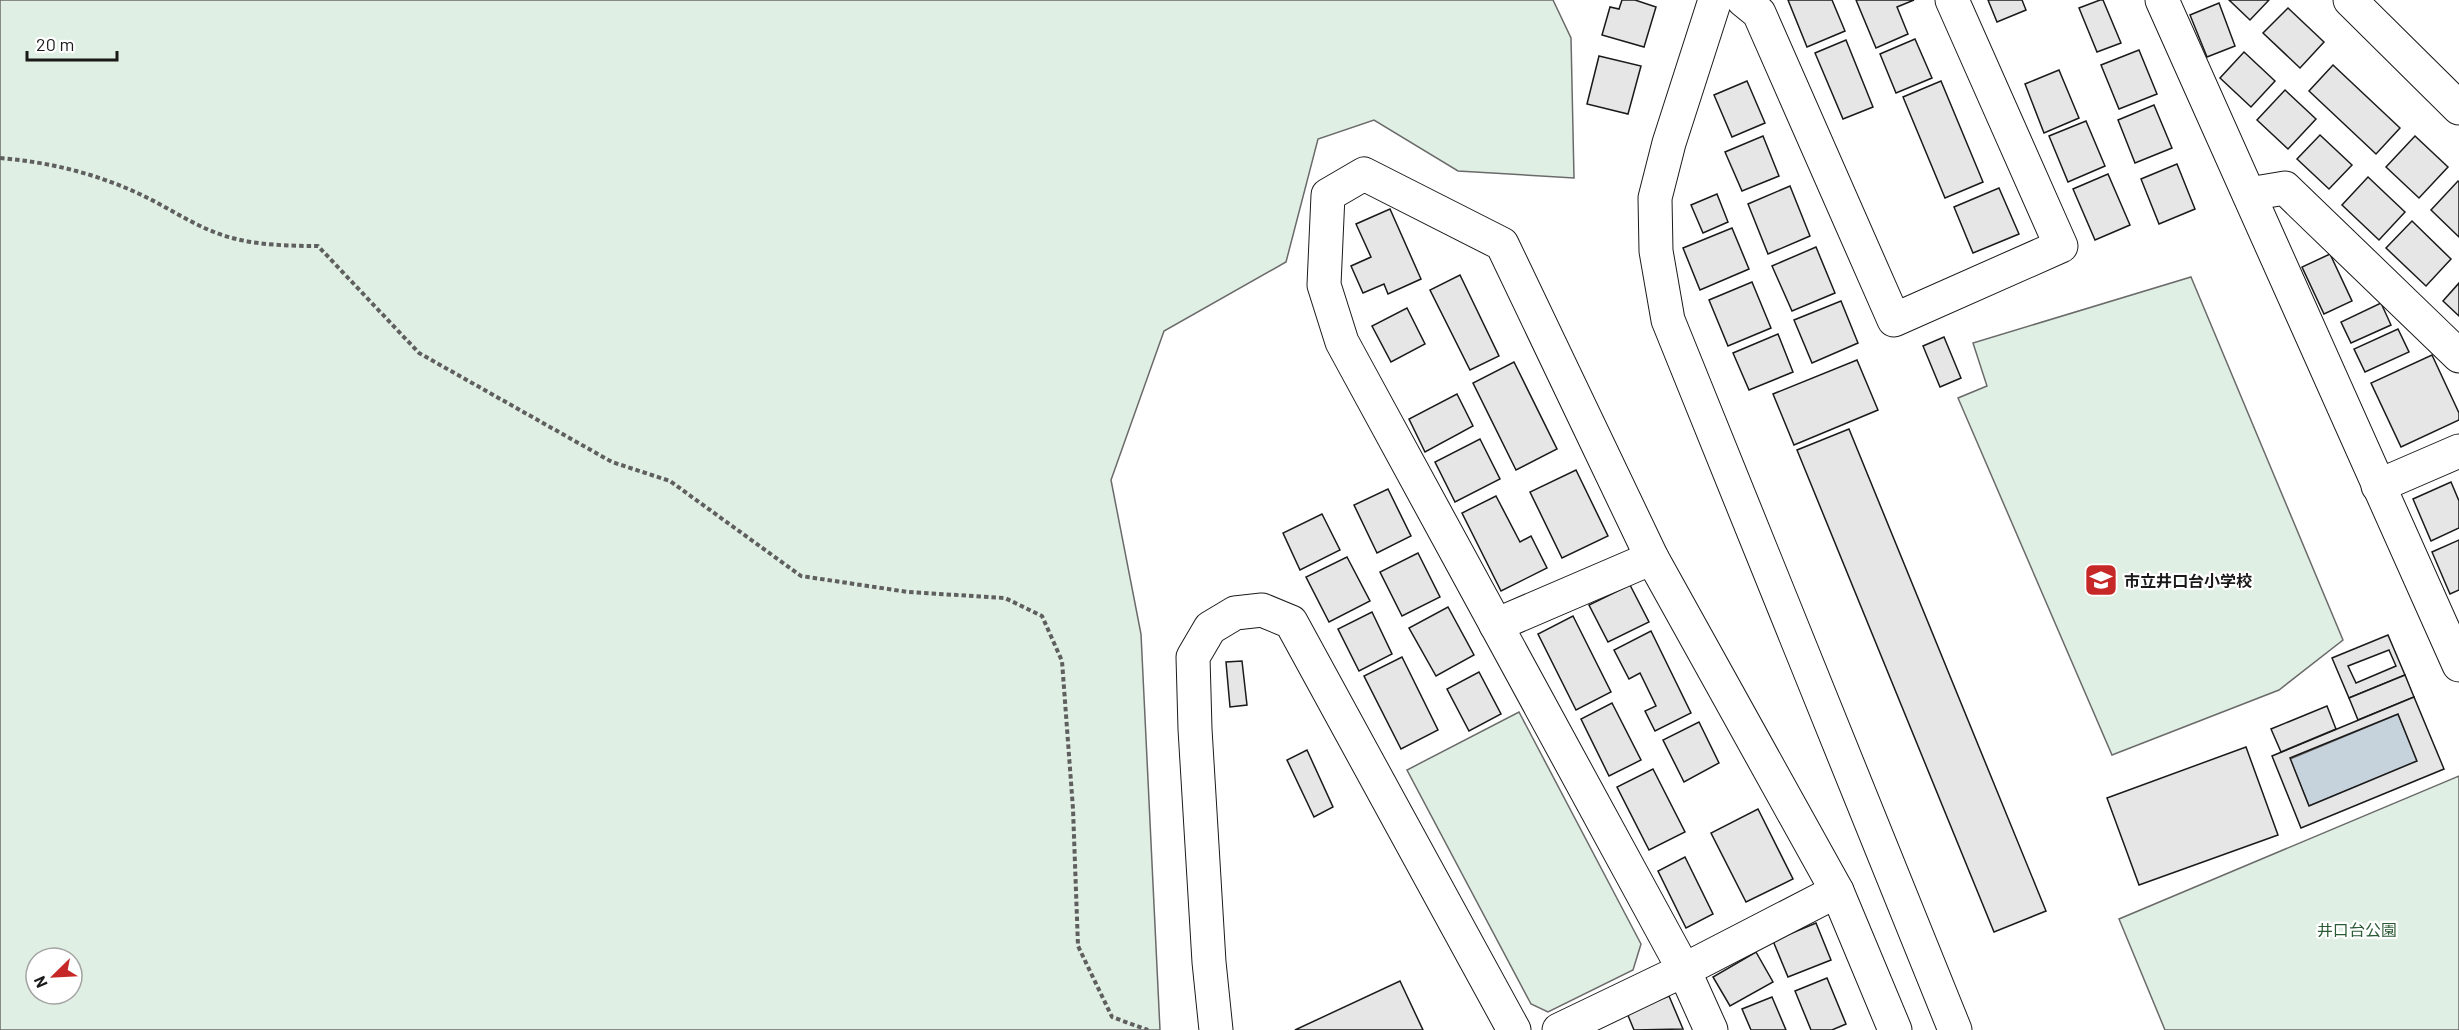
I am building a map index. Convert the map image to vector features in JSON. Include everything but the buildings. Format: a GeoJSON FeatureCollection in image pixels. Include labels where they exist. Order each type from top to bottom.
{"type":"FeatureCollection","features":[{"type":"Feature","properties":{"kind":"street"},"geometry":{"type":"LineString","coordinates":[[1715,0],[1669,143],[1655,198],[1656,251],[1668,321],[1955,1030]]}},
{"type":"Feature","properties":{"kind":"street"},"geometry":{"type":"LineString","coordinates":[[1743,0],[1759,13],[1894,320],[2061,246],[1952,0]]}},
{"type":"Feature","properties":{"kind":"street"},"geometry":{"type":"LineString","coordinates":[[2162,0],[2459,665]]}},
{"type":"Feature","properties":{"kind":"street"},"geometry":{"type":"LineString","coordinates":[[2350,0],[2452,88]]}},
{"type":"Feature","properties":{"kind":"street"},"geometry":{"type":"LineString","coordinates":[[1711,1030],[1684,970],[1342,342],[1324,285],[1328,195],[1364,174],[1502,244],[1652,558],[1837,891],[1895,1030]]}},
{"type":"Feature","properties":{"kind":"street"},"geometry":{"type":"LineString","coordinates":[[2249,194],[2285,188],[2459,356]]}},
{"type":"Feature","properties":{"kind":"street"},"geometry":{"type":"LineString","coordinates":[[2378,486],[2459,451]]}},
{"type":"Feature","properties":{"kind":"street"},"geometry":{"type":"LineString","coordinates":[[1496,625],[1652,558]]}},
{"type":"Feature","properties":{"kind":"street"},"geometry":{"type":"LineString","coordinates":[[1216,1030],[1209,962],[1193,657],[1210,628],[1235,613],[1262,610],[1291,622],[1514,1030]]}},
{"type":"Feature","properties":{"kind":"street"},"geometry":{"type":"LineString","coordinates":[[1559,1030],[1684,970],[1837,891]]}},
{"type":"Feature","properties":{"kind":"path"},"geometry":{"type":"LineString","coordinates":[[0,158],[38,161],[87,173],[134,191],[216,233],[280,246],[318,246],[419,353],[612,462],[670,481],[801,576],[908,592],[1005,598],[1042,616],[1062,661],[1073,809],[1078,946],[1112,1017],[1148,1030]]}},
{"type":"Feature","properties":{"kind":"green space"},"geometry":{"type":"Polygon","coordinates":[[[0,0],[1553,0],[1571,38],[1574,178],[1458,171],[1374,120],[1318,139],[1286,262],[1164,331],[1111,480],[1141,634],[1160,1030],[0,1030],[0,0]]]}},
{"type":"Feature","properties":{"kind":"green space"},"geometry":{"type":"Polygon","coordinates":[[[2191,277],[2343,640],[2279,690],[2112,755],[1958,398],[1987,386],[1973,343],[2191,277]]]}},
{"type":"Feature","properties":{"kind":"green space"},"geometry":{"type":"Polygon","coordinates":[[[1519,712],[1641,944],[1633,970],[1548,1012],[1531,1004],[1407,770],[1519,712]]]}},
{"type":"Feature","properties":{"kind":"green space","name":"井口台公園"},"geometry":{"type":"Polygon","coordinates":[[[2459,776],[2459,1030],[2165,1030],[2119,919],[2459,776]]]}},
{"type":"Feature","properties":{"kind":"shaded area"},"geometry":{"type":"Polygon","coordinates":[[[2398,714],[2417,761],[2309,806],[2290,759],[2398,714]]]}},
{"type":"Feature","properties":{"kind":"place","name":"市立井口台小学校"},"geometry":{"type":"Point","coordinates":[2101,580]}}]}
